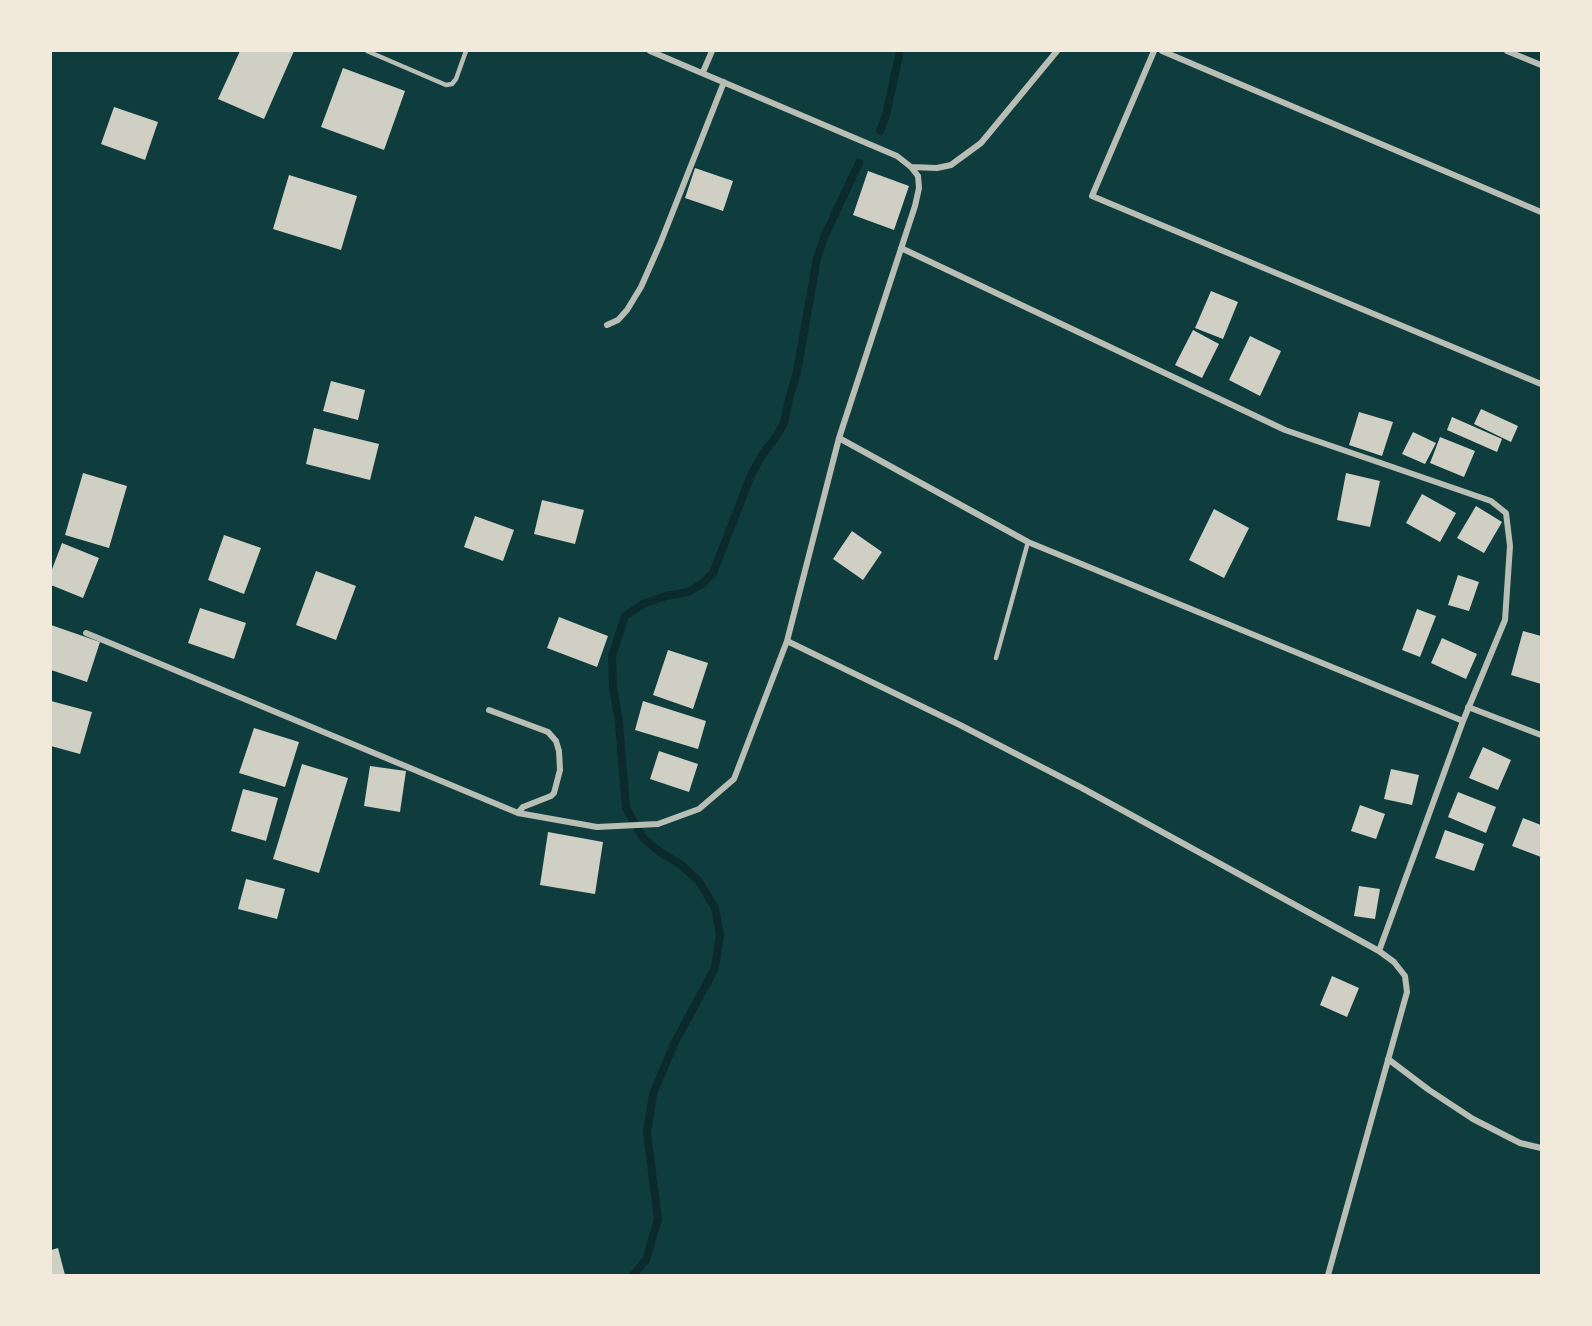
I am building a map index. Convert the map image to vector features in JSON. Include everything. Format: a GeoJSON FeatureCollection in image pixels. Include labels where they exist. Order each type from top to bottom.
{"type":"FeatureCollection","features":[{"type":"Feature","properties":{"kind":"street"},"geometry":{"type":"LineString","coordinates":[[86,633],[518,813],[597,827],[658,824],[699,809],[734,779],[787,641],[839,438],[915,206],[919,188],[918,176],[897,156],[650,51]]}},
{"type":"Feature","properties":{"kind":"street"},"geometry":{"type":"LineString","coordinates":[[703,72],[712,51]]}},
{"type":"Feature","properties":{"kind":"street"},"geometry":{"type":"LineString","coordinates":[[911,167],[937,168],[951,165],[981,143],[1056,51]]}},
{"type":"Feature","properties":{"kind":"street"},"geometry":{"type":"LineString","coordinates":[[1154,51],[1092,196],[1541,384]]}},
{"type":"Feature","properties":{"kind":"street"},"geometry":{"type":"LineString","coordinates":[[1162,51],[1541,212]]}},
{"type":"Feature","properties":{"kind":"street"},"geometry":{"type":"LineString","coordinates":[[1507,51],[1541,65]]}},
{"type":"Feature","properties":{"kind":"street"},"geometry":{"type":"LineString","coordinates":[[607,326],[618,320],[627,310],[641,287],[724,82]]}},
{"type":"Feature","properties":{"kind":"street"},"geometry":{"type":"LineString","coordinates":[[901,248],[1285,430],[1491,501],[1506,513],[1510,546],[1505,620],[1468,707],[1379,951]]}},
{"type":"Feature","properties":{"kind":"street"},"geometry":{"type":"LineString","coordinates":[[839,438],[1028,542],[1463,721]]}},
{"type":"Feature","properties":{"kind":"street"},"geometry":{"type":"LineString","coordinates":[[787,641],[960,725],[1082,788],[1379,951],[1394,962],[1405,976],[1407,992],[1328,1275]]}},
{"type":"Feature","properties":{"kind":"street"},"geometry":{"type":"LineString","coordinates":[[1468,707],[1541,735]]}},
{"type":"Feature","properties":{"kind":"street"},"geometry":{"type":"LineString","coordinates":[[489,711],[548,732],[556,741],[560,751],[560,770],[554,793],[524,807],[518,813]]}},
{"type":"Feature","properties":{"kind":"street"},"geometry":{"type":"LineString","coordinates":[[1388,1059],[1473,1119],[1520,1143],[1541,1148]]}},
{"type":"Feature","properties":{"kind":"lane"},"geometry":{"type":"LineString","coordinates":[[367,51],[446,85],[452,84],[456,79],[466,51]]}},
{"type":"Feature","properties":{"kind":"lane"},"geometry":{"type":"LineString","coordinates":[[996,658],[1028,542]]}},
{"type":"Feature","properties":{"kind":"building"},"geometry":{"type":"Polygon","coordinates":[[[240,51],[294,51],[264,119],[218,99],[240,51]]]}},
{"type":"Feature","properties":{"kind":"building"},"geometry":{"type":"Polygon","coordinates":[[[343,68],[405,91],[384,150],[321,127],[343,68]]]}},
{"type":"Feature","properties":{"kind":"building"},"geometry":{"type":"Polygon","coordinates":[[[114,107],[158,122],[145,160],[101,144],[114,107]]]}},
{"type":"Feature","properties":{"kind":"building"},"geometry":{"type":"Polygon","coordinates":[[[695,168],[733,181],[723,211],[685,198],[695,168]]]}},
{"type":"Feature","properties":{"kind":"building"},"geometry":{"type":"Polygon","coordinates":[[[868,171],[909,186],[894,230],[853,215],[868,171]]]}},
{"type":"Feature","properties":{"kind":"building"},"geometry":{"type":"Polygon","coordinates":[[[289,175],[357,196],[341,250],[273,229],[289,175]]]}},
{"type":"Feature","properties":{"kind":"building"},"geometry":{"type":"Polygon","coordinates":[[[1211,291],[1238,302],[1223,339],[1195,328],[1211,291]]]}},
{"type":"Feature","properties":{"kind":"building"},"geometry":{"type":"Polygon","coordinates":[[[1193,330],[1219,344],[1202,378],[1175,365],[1193,330]]]}},
{"type":"Feature","properties":{"kind":"building"},"geometry":{"type":"Polygon","coordinates":[[[1250,336],[1281,351],[1260,396],[1229,380],[1250,336]]]}},
{"type":"Feature","properties":{"kind":"building"},"geometry":{"type":"Polygon","coordinates":[[[331,381],[365,390],[358,420],[323,411],[331,381]]]}},
{"type":"Feature","properties":{"kind":"building"},"geometry":{"type":"Polygon","coordinates":[[[1481,409],[1518,426],[1511,442],[1474,424],[1481,409]]]}},
{"type":"Feature","properties":{"kind":"building"},"geometry":{"type":"Polygon","coordinates":[[[1359,412],[1393,422],[1382,456],[1349,445],[1359,412]]]}},
{"type":"Feature","properties":{"kind":"building"},"geometry":{"type":"Polygon","coordinates":[[[1452,417],[1502,439],[1497,452],[1447,430],[1452,417]]]}},
{"type":"Feature","properties":{"kind":"building"},"geometry":{"type":"Polygon","coordinates":[[[314,428],[379,444],[370,480],[306,464],[314,428]]]}},
{"type":"Feature","properties":{"kind":"building"},"geometry":{"type":"Polygon","coordinates":[[[1413,432],[1436,443],[1425,464],[1402,454],[1413,432]]]}},
{"type":"Feature","properties":{"kind":"building"},"geometry":{"type":"Polygon","coordinates":[[[1440,437],[1475,451],[1464,477],[1430,463],[1440,437]]]}},
{"type":"Feature","properties":{"kind":"building"},"geometry":{"type":"Polygon","coordinates":[[[83,473],[127,486],[109,548],[65,535],[83,473]]]}},
{"type":"Feature","properties":{"kind":"building"},"geometry":{"type":"Polygon","coordinates":[[[1346,473],[1380,481],[1370,527],[1337,520],[1346,473]]]}},
{"type":"Feature","properties":{"kind":"building"},"geometry":{"type":"Polygon","coordinates":[[[1422,494],[1456,513],[1440,542],[1406,523],[1422,494]]]}},
{"type":"Feature","properties":{"kind":"building"},"geometry":{"type":"Polygon","coordinates":[[[542,500],[584,510],[575,544],[534,534],[542,500]]]}},
{"type":"Feature","properties":{"kind":"building"},"geometry":{"type":"Polygon","coordinates":[[[1476,506],[1502,522],[1484,553],[1457,538],[1476,506]]]}},
{"type":"Feature","properties":{"kind":"building"},"geometry":{"type":"Polygon","coordinates":[[[1214,509],[1249,528],[1224,578],[1189,560],[1214,509]]]}},
{"type":"Feature","properties":{"kind":"building"},"geometry":{"type":"Polygon","coordinates":[[[475,516],[514,530],[503,561],[464,547],[475,516]]]}},
{"type":"Feature","properties":{"kind":"building"},"geometry":{"type":"Polygon","coordinates":[[[852,531],[882,552],[863,580],[833,559],[852,531]]]}},
{"type":"Feature","properties":{"kind":"building"},"geometry":{"type":"Polygon","coordinates":[[[224,535],[261,548],[244,594],[208,580],[224,535]]]}},
{"type":"Feature","properties":{"kind":"building"},"geometry":{"type":"Polygon","coordinates":[[[62,543],[99,558],[83,598],[51,585],[51,572],[62,543]]]}},
{"type":"Feature","properties":{"kind":"building"},"geometry":{"type":"Polygon","coordinates":[[[316,571],[356,586],[336,640],[296,625],[316,571]]]}},
{"type":"Feature","properties":{"kind":"building"},"geometry":{"type":"Polygon","coordinates":[[[1458,575],[1479,582],[1469,611],[1448,605],[1458,575]]]}},
{"type":"Feature","properties":{"kind":"building"},"geometry":{"type":"Polygon","coordinates":[[[200,608],[246,623],[234,659],[188,643],[200,608]]]}},
{"type":"Feature","properties":{"kind":"building"},"geometry":{"type":"Polygon","coordinates":[[[1417,609],[1436,616],[1420,657],[1402,650],[1417,609]]]}},
{"type":"Feature","properties":{"kind":"building"},"geometry":{"type":"Polygon","coordinates":[[[559,617],[608,636],[597,667],[547,648],[559,617]]]}},
{"type":"Feature","properties":{"kind":"building"},"geometry":{"type":"Polygon","coordinates":[[[51,625],[100,642],[87,682],[51,670],[51,625]]]}},
{"type":"Feature","properties":{"kind":"building"},"geometry":{"type":"Polygon","coordinates":[[[1523,631],[1541,636],[1541,684],[1511,675],[1523,631]]]}},
{"type":"Feature","properties":{"kind":"building"},"geometry":{"type":"Polygon","coordinates":[[[1442,638],[1477,654],[1466,679],[1431,663],[1442,638]]]}},
{"type":"Feature","properties":{"kind":"building"},"geometry":{"type":"Polygon","coordinates":[[[668,650],[708,663],[693,709],[653,695],[668,650]]]}},
{"type":"Feature","properties":{"kind":"building"},"geometry":{"type":"Polygon","coordinates":[[[51,701],[92,712],[80,754],[51,746],[51,701]]]}},
{"type":"Feature","properties":{"kind":"building"},"geometry":{"type":"Polygon","coordinates":[[[643,701],[706,721],[698,749],[635,730],[643,701]]]}},
{"type":"Feature","properties":{"kind":"building"},"geometry":{"type":"Polygon","coordinates":[[[254,728],[299,742],[285,787],[239,773],[254,728]]]}},
{"type":"Feature","properties":{"kind":"building"},"geometry":{"type":"Polygon","coordinates":[[[1483,747],[1511,760],[1498,790],[1469,778],[1483,747]]]}},
{"type":"Feature","properties":{"kind":"building"},"geometry":{"type":"Polygon","coordinates":[[[659,751],[698,764],[689,792],[650,779],[659,751]]]}},
{"type":"Feature","properties":{"kind":"building"},"geometry":{"type":"Polygon","coordinates":[[[302,764],[348,778],[319,873],[273,859],[302,764]]]}},
{"type":"Feature","properties":{"kind":"building"},"geometry":{"type":"Polygon","coordinates":[[[370,766],[406,771],[400,812],[364,806],[370,766]]]}},
{"type":"Feature","properties":{"kind":"building"},"geometry":{"type":"Polygon","coordinates":[[[1391,769],[1419,775],[1412,805],[1384,799],[1391,769]]]}},
{"type":"Feature","properties":{"kind":"building"},"geometry":{"type":"Polygon","coordinates":[[[243,789],[278,798],[266,841],[231,831],[243,789]]]}},
{"type":"Feature","properties":{"kind":"building"},"geometry":{"type":"Polygon","coordinates":[[[1458,792],[1496,807],[1486,833],[1448,817],[1458,792]]]}},
{"type":"Feature","properties":{"kind":"building"},"geometry":{"type":"Polygon","coordinates":[[[1360,805],[1385,814],[1376,839],[1351,831],[1360,805]]]}},
{"type":"Feature","properties":{"kind":"building"},"geometry":{"type":"Polygon","coordinates":[[[1523,818],[1541,825],[1541,857],[1512,846],[1523,818]]]}},
{"type":"Feature","properties":{"kind":"building"},"geometry":{"type":"Polygon","coordinates":[[[1445,830],[1484,844],[1474,871],[1435,858],[1445,830]]]}},
{"type":"Feature","properties":{"kind":"building"},"geometry":{"type":"Polygon","coordinates":[[[548,832],[603,842],[595,894],[540,885],[548,832]]]}},
{"type":"Feature","properties":{"kind":"building"},"geometry":{"type":"Polygon","coordinates":[[[246,879],[285,889],[277,919],[238,909],[246,879]]]}},
{"type":"Feature","properties":{"kind":"building"},"geometry":{"type":"Polygon","coordinates":[[[1359,886],[1380,889],[1375,919],[1354,916],[1359,886]]]}},
{"type":"Feature","properties":{"kind":"building"},"geometry":{"type":"Polygon","coordinates":[[[1332,976],[1359,988],[1347,1017],[1320,1005],[1332,976]]]}},
{"type":"Feature","properties":{"kind":"building"},"geometry":{"type":"Polygon","coordinates":[[[58,1248],[65,1275],[51,1275],[51,1250],[58,1248]]]}},
{"type":"Feature","properties":{"kind":"waterway"},"geometry":{"type":"LineString","coordinates":[[880,131],[886,115],[900,51]]}},
{"type":"Feature","properties":{"kind":"waterway"},"geometry":{"type":"LineString","coordinates":[[633,1275],[646,1260],[658,1219],[647,1133],[653,1094],[674,1044],[715,968],[720,934],[715,908],[698,880],[643,838],[626,808],[619,723],[613,687],[612,656],[625,616],[643,604],[666,596],[688,592],[702,584],[713,573],[752,473],[784,423],[797,372],[817,258],[825,235],[859,163]]}}]}
